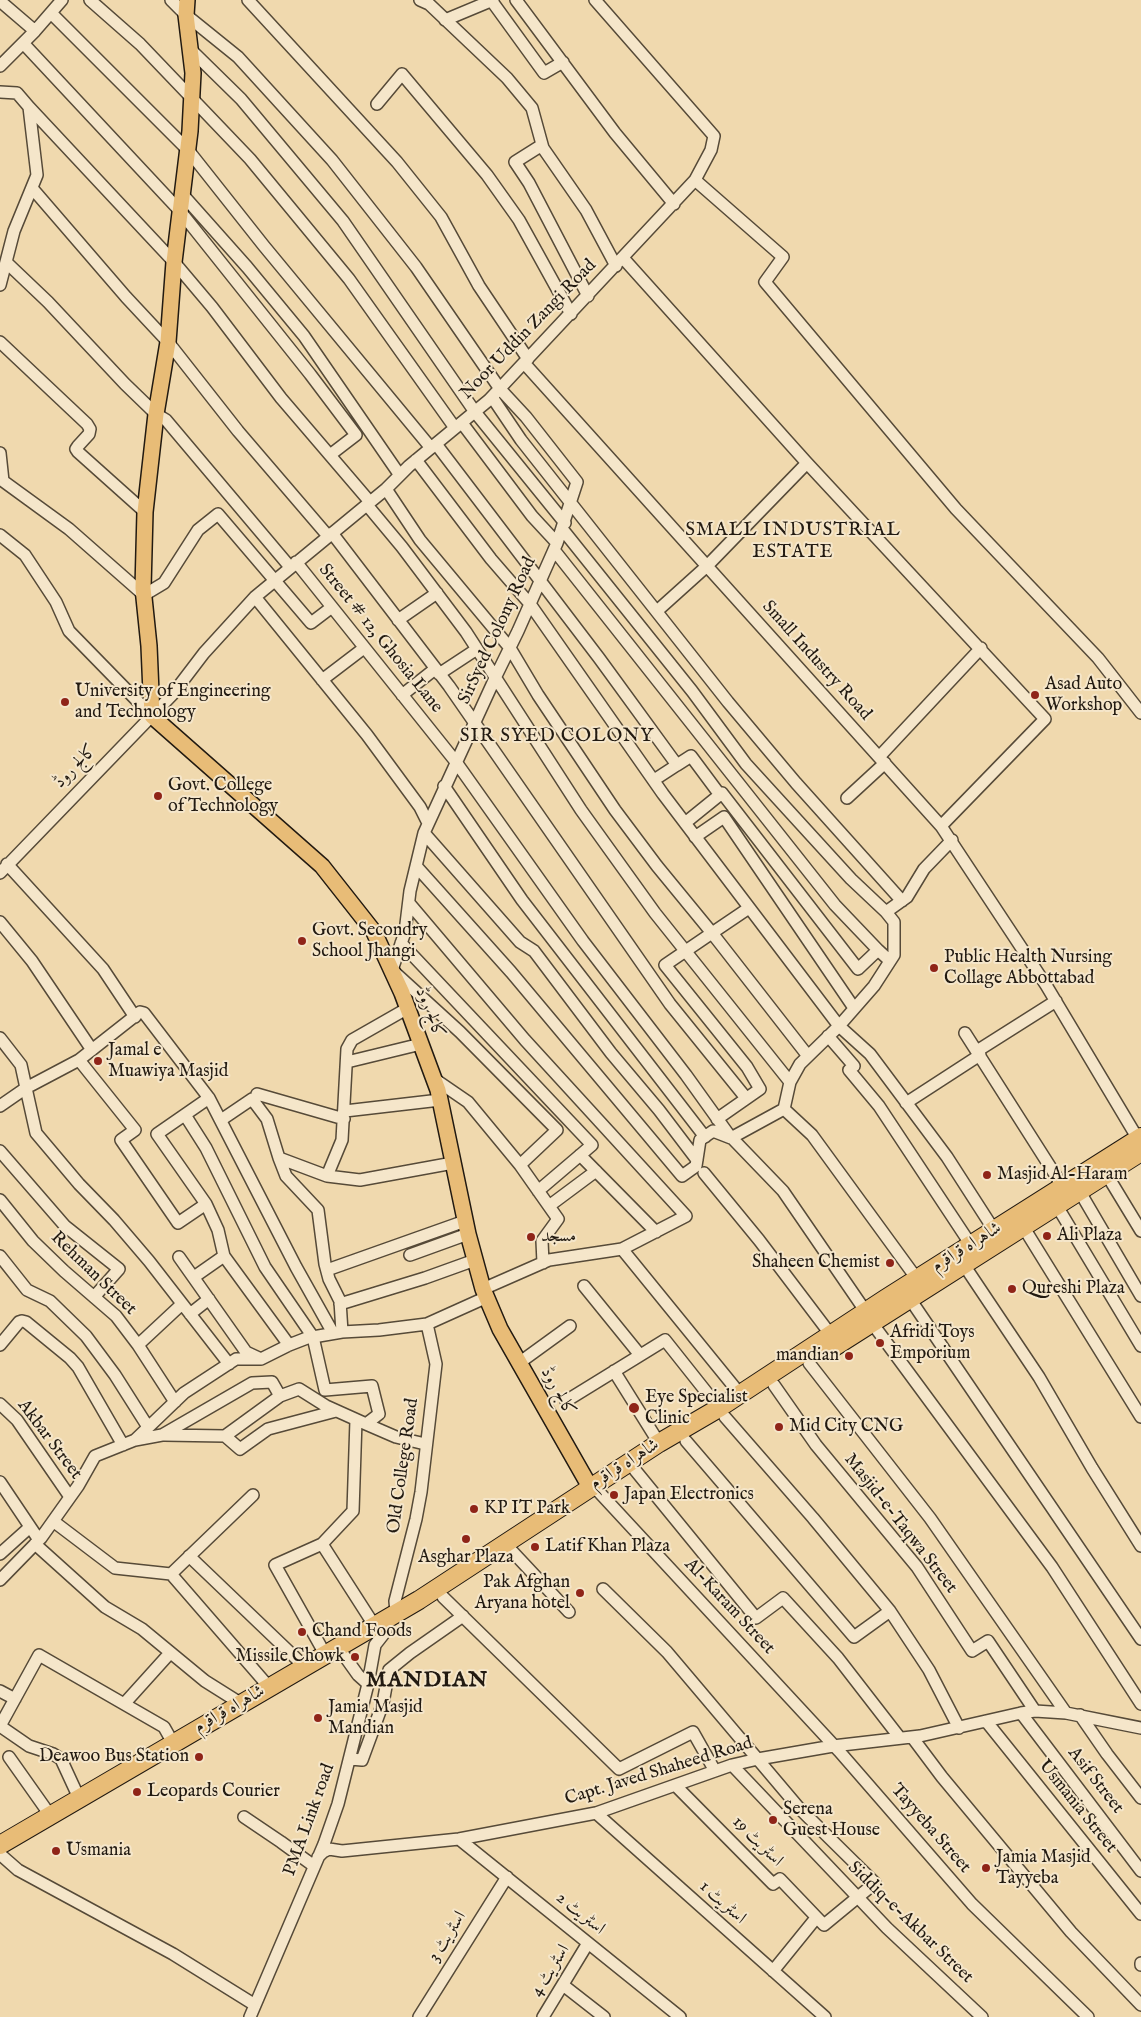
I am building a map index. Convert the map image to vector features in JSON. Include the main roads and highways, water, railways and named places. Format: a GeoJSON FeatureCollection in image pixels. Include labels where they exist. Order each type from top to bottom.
{"type":"FeatureCollection","features":[{"type":"Feature","properties":{"kind":"highway","name":"شاہراہ قراقرم"},"geometry":{"type":"LineString","coordinates":[[1,1849],[195,1736],[343,1654],[380,1628],[396,1612],[419,1600],[594,1490],[635,1470],[686,1441],[722,1412],[740,1394],[831,1335],[910,1299],[1107,1175],[1140,1143]]}},
{"type":"Feature","properties":{"kind":"highway","name":"شاہراہ قراقرم"},"geometry":{"type":"LineString","coordinates":[[1,1849],[50,1815],[173,1743],[195,1736],[240,1704],[324,1654],[444,1597],[659,1443],[774,1385],[809,1363],[917,1279],[1063,1187],[1140,1143]]}},
{"type":"Feature","properties":{"kind":"main road","name":"کالج روڈ"},"geometry":{"type":"LineString","coordinates":[[187,8],[193,73],[188,150],[174,262],[168,342],[156,414],[145,512],[144,595],[150,655],[152,716],[322,866],[374,932],[408,1008],[440,1100],[467,1228],[485,1293],[500,1329],[519,1364],[594,1490]]}},
{"type":"Feature","properties":{"kind":"place","name":"Asad Auto Workshop"},"geometry":{"type":"Point","coordinates":[1035,695]}},
{"type":"Feature","properties":{"kind":"place","name":"University of Engineering and Technology"},"geometry":{"type":"Point","coordinates":[65,702]}},
{"type":"Feature","properties":{"kind":"place","name":"Govt. College of Technology"},"geometry":{"type":"Point","coordinates":[158,796]}},
{"type":"Feature","properties":{"kind":"place","name":"Govt. Secondry School Jhangi"},"geometry":{"type":"Point","coordinates":[302,941]}},
{"type":"Feature","properties":{"kind":"place","name":"Public Health Nursing Collage Abbottabad"},"geometry":{"type":"Point","coordinates":[934,968]}},
{"type":"Feature","properties":{"kind":"place","name":"Jamal e Muawiya Masjid"},"geometry":{"type":"Point","coordinates":[98,1061]}},
{"type":"Feature","properties":{"kind":"place","name":"Masjid Al-Haram"},"geometry":{"type":"Point","coordinates":[987,1175]}},
{"type":"Feature","properties":{"kind":"place","name":"Ali Plaza"},"geometry":{"type":"Point","coordinates":[1047,1236]}},
{"type":"Feature","properties":{"kind":"place","name":"مسجد"},"geometry":{"type":"Point","coordinates":[531,1237]}},
{"type":"Feature","properties":{"kind":"place","name":"Shaheen Chemist"},"geometry":{"type":"Point","coordinates":[890,1263]}},
{"type":"Feature","properties":{"kind":"place","name":"Qureshi Plaza"},"geometry":{"type":"Point","coordinates":[1012,1289]}},
{"type":"Feature","properties":{"kind":"place","name":"Afridi Toys Emporium"},"geometry":{"type":"Point","coordinates":[880,1343]}},
{"type":"Feature","properties":{"kind":"place","name":"mandian"},"geometry":{"type":"Point","coordinates":[849,1356]}},
{"type":"Feature","properties":{"kind":"place","name":"Eye Specialist Clinic"},"geometry":{"type":"Point","coordinates":[634,1408]}},
{"type":"Feature","properties":{"kind":"place","name":"Mid City CNG"},"geometry":{"type":"Point","coordinates":[779,1427]}},
{"type":"Feature","properties":{"kind":"place","name":"Japan Electronics"},"geometry":{"type":"Point","coordinates":[614,1495]}},
{"type":"Feature","properties":{"kind":"place","name":"KP IT Park"},"geometry":{"type":"Point","coordinates":[474,1509]}},
{"type":"Feature","properties":{"kind":"place","name":"Asghar Plaza"},"geometry":{"type":"Point","coordinates":[466,1539]}},
{"type":"Feature","properties":{"kind":"place","name":"Latif Khan Plaza"},"geometry":{"type":"Point","coordinates":[535,1547]}},
{"type":"Feature","properties":{"kind":"place","name":"Pak Afghan Aryana hotel"},"geometry":{"type":"Point","coordinates":[580,1593]}},
{"type":"Feature","properties":{"kind":"place","name":"Chand Foods"},"geometry":{"type":"Point","coordinates":[302,1632]}},
{"type":"Feature","properties":{"kind":"place","name":"Missile Chowk"},"geometry":{"type":"Point","coordinates":[355,1657]}},
{"type":"Feature","properties":{"kind":"place","name":"Jamia Masjid Mandian"},"geometry":{"type":"Point","coordinates":[318,1718]}},
{"type":"Feature","properties":{"kind":"place","name":"Deawoo Bus Station"},"geometry":{"type":"Point","coordinates":[199,1757]}},
{"type":"Feature","properties":{"kind":"place","name":"Leopards Courier"},"geometry":{"type":"Point","coordinates":[137,1792]}},
{"type":"Feature","properties":{"kind":"place","name":"Serena Guest House"},"geometry":{"type":"Point","coordinates":[773,1820]}},
{"type":"Feature","properties":{"kind":"place","name":"Usmania"},"geometry":{"type":"Point","coordinates":[56,1851]}},
{"type":"Feature","properties":{"kind":"place","name":"Jamia Masjid Tayyeba"},"geometry":{"type":"Point","coordinates":[986,1868]}},
{"type":"Feature","properties":{"kind":"district","name":"SMALL INDUSTRIAL ESTATE"},"geometry":{"type":"Point","coordinates":[793,542]}},
{"type":"Feature","properties":{"kind":"district","name":"SIR SYED COLONY"},"geometry":{"type":"Point","coordinates":[557,737]}},
{"type":"Feature","properties":{"kind":"district","name":"MANDIAN"},"geometry":{"type":"Point","coordinates":[427,1681]}}]}
